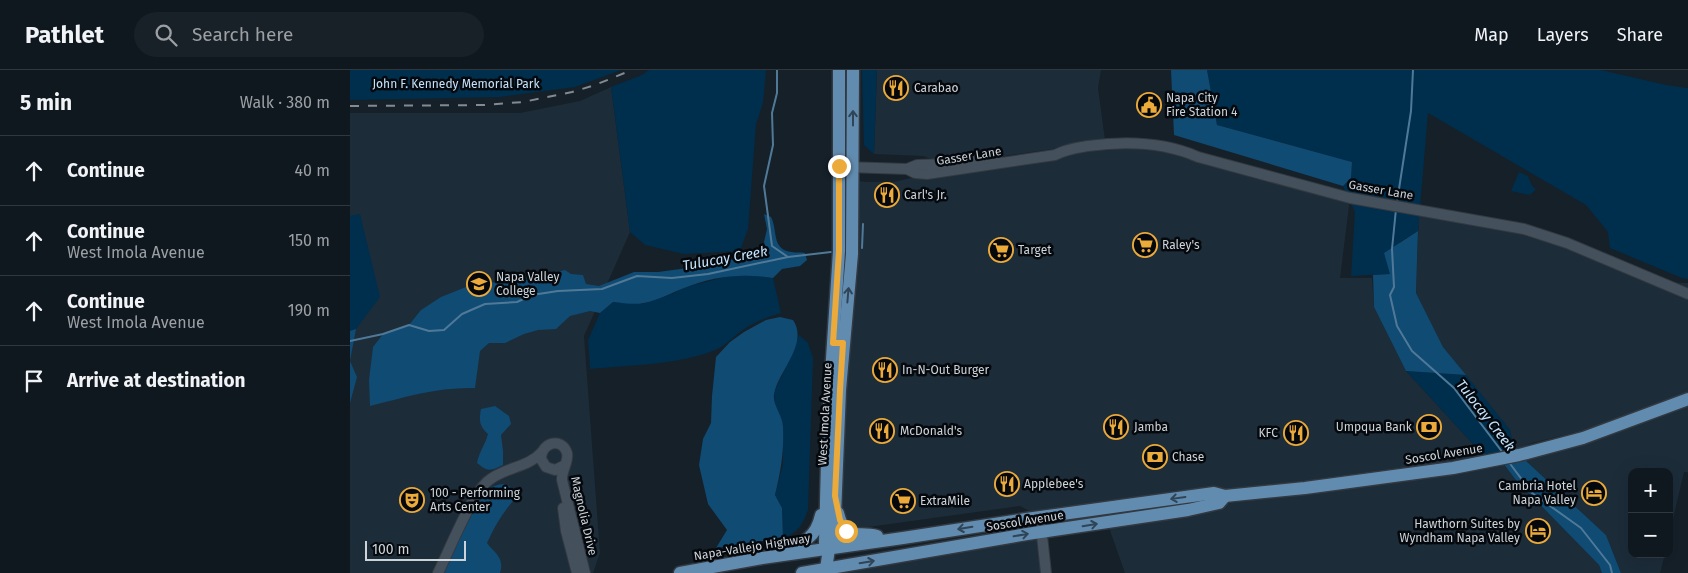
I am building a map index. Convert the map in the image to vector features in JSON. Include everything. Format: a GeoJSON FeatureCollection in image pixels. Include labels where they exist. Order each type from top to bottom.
{"type":"FeatureCollection","features":[{"type":"Feature","properties":{"kind":"main road","name":"West Imola Avenue"},"geometry":{"type":"LineString","coordinates":[[826,571],[829,549],[834,541],[840,390],[838,343],[839,70]]}},
{"type":"Feature","properties":{"kind":"main road","name":"West Imola Avenue"},"geometry":{"type":"LineString","coordinates":[[829,549],[825,543],[826,468],[838,343],[852,254],[853,70]]}},
{"type":"Feature","properties":{"kind":"main road","name":"Soscol Avenue"},"geometry":{"type":"LineString","coordinates":[[829,549],[1214,493],[1225,496],[1305,488],[1453,468],[1519,455],[1583,438],[1688,399]]}},
{"type":"Feature","properties":{"kind":"main road"},"geometry":{"type":"LineString","coordinates":[[748,560],[794,546],[814,533],[818,527],[822,512],[826,468]]}},
{"type":"Feature","properties":{"kind":"main road"},"geometry":{"type":"LineString","coordinates":[[835,496],[839,517],[845,530],[859,535],[875,535],[886,541]]}},
{"type":"Feature","properties":{"kind":"main road","name":"Soscol Avenue"},"geometry":{"type":"LineString","coordinates":[[826,571],[1042,532],[1188,510],[1219,503],[1225,496]]}},
{"type":"Feature","properties":{"kind":"main road","name":"Napa-Vallejo Highway"},"geometry":{"type":"LineString","coordinates":[[680,573],[748,560],[829,549]]}},
{"type":"Feature","properties":{"kind":"main road"},"geometry":{"type":"LineString","coordinates":[[802,573],[826,571]]}},
{"type":"Feature","properties":{"kind":"street","name":"Gasser Lane"},"geometry":{"type":"LineString","coordinates":[[839,166],[907,170],[915,173],[942,173],[1055,155],[1063,150],[1106,144],[1165,146],[1198,158],[1350,198],[1524,229],[1567,242],[1688,294]]}},
{"type":"Feature","properties":{"kind":"street","name":"Magnolia Drive"},"geometry":{"type":"LineString","coordinates":[[578,573],[566,531],[558,483],[541,459],[542,452],[549,445],[560,445],[566,453],[567,459],[562,472],[562,480],[585,573]]}},
{"type":"Feature","properties":{"kind":"street"},"geometry":{"type":"LineString","coordinates":[[438,573],[470,506],[482,487],[501,472],[520,466],[542,452]]}},
{"type":"Feature","properties":{"kind":"street","name":"Magnolia Drive"},"geometry":{"type":"LineString","coordinates":[[548,469],[557,470],[565,464]]}},
{"type":"Feature","properties":{"kind":"street"},"geometry":{"type":"LineString","coordinates":[[520,466],[540,465],[548,469]]}},
{"type":"Feature","properties":{"kind":"street"},"geometry":{"type":"LineString","coordinates":[[1040,517],[1046,573]]}},
{"type":"Feature","properties":{"kind":"shaded area"},"geometry":{"type":"Polygon","coordinates":[[[877,70],[1101,70],[1098,88],[1105,140],[947,164],[923,156],[874,154],[877,70]]]}},
{"type":"Feature","properties":{"kind":"shaded area"},"geometry":{"type":"Polygon","coordinates":[[[1171,70],[1207,70],[1217,125],[1352,162],[1351,178],[1343,186],[1174,135],[1171,70]]]}},
{"type":"Feature","properties":{"kind":"shaded area","name":"Napa Valley College"},"geometry":{"type":"Polygon","coordinates":[[[611,87],[630,232],[584,336],[600,553],[593,573],[350,573],[350,113],[520,113],[580,101],[611,87]]]}},
{"type":"Feature","properties":{"kind":"shaded area"},"geometry":{"type":"Polygon","coordinates":[[[1111,148],[1164,150],[1350,198],[1340,278],[1372,278],[1374,307],[1406,371],[1484,456],[1040,517],[1020,506],[861,528],[848,520],[845,514],[837,508],[852,180],[894,182],[927,174],[1111,148]]]}},
{"type":"Feature","properties":{"kind":"shaded area"},"geometry":{"type":"Polygon","coordinates":[[[1419,210],[1524,229],[1658,282],[1688,283],[1688,393],[1585,430],[1532,443],[1514,451],[1510,430],[1443,347],[1416,293],[1419,210]]]}},
{"type":"Feature","properties":{"kind":"shaded area"},"geometry":{"type":"Polygon","coordinates":[[[764,214],[771,217],[776,239],[781,248],[792,252],[805,253],[807,260],[800,266],[782,269],[773,278],[739,276],[717,278],[644,303],[613,302],[600,313],[590,311],[570,316],[556,329],[538,330],[505,343],[489,343],[480,351],[475,388],[435,391],[370,406],[369,380],[373,347],[383,334],[409,325],[421,310],[441,297],[466,287],[489,282],[511,284],[565,270],[571,274],[583,275],[586,284],[599,286],[634,272],[658,272],[759,256],[767,252],[764,242],[767,229],[764,214]]]}},
{"type":"Feature","properties":{"kind":"shaded area"},"geometry":{"type":"Polygon","coordinates":[[[1418,231],[1416,293],[1443,347],[1466,375],[1406,371],[1374,307],[1373,275],[1390,274],[1384,253],[1418,231]]]}},
{"type":"Feature","properties":{"kind":"shaded area"},"geometry":{"type":"Polygon","coordinates":[[[780,317],[793,320],[797,328],[798,337],[796,346],[778,382],[774,395],[783,427],[782,461],[775,495],[782,508],[783,538],[716,548],[727,530],[708,504],[699,465],[703,439],[711,423],[716,357],[730,342],[744,332],[766,320],[780,317]]]}},
{"type":"Feature","properties":{"kind":"shaded area"},"geometry":{"type":"Polygon","coordinates":[[[356,329],[350,361],[350,331],[356,329]]]}},
{"type":"Feature","properties":{"kind":"shaded area"},"geometry":{"type":"Polygon","coordinates":[[[350,361],[357,377],[350,403],[350,361]]]}},
{"type":"Feature","properties":{"kind":"shaded area"},"geometry":{"type":"Polygon","coordinates":[[[1688,405],[1688,472],[1684,472],[1673,519],[1673,468],[1628,468],[1628,558],[1664,558],[1660,573],[1621,573],[1606,535],[1524,459],[1688,405]]]}},
{"type":"Feature","properties":{"kind":"shaded area"},"geometry":{"type":"Polygon","coordinates":[[[495,406],[509,416],[511,424],[501,435],[503,465],[489,470],[477,463],[488,434],[480,423],[480,416],[481,409],[495,406]]]}},
{"type":"Feature","properties":{"kind":"shaded area"},"geometry":{"type":"Polygon","coordinates":[[[1524,459],[1606,535],[1621,573],[1602,573],[1599,565],[1515,479],[1503,463],[1524,459]]]}},
{"type":"Feature","properties":{"kind":"shaded area"},"geometry":{"type":"Polygon","coordinates":[[[1503,463],[1515,479],[1599,565],[1602,573],[1125,573],[1107,522],[1283,495],[1348,489],[1503,463]]]}},
{"type":"Feature","properties":{"kind":"shaded area"},"geometry":{"type":"Polygon","coordinates":[[[504,484],[522,492],[502,516],[487,543],[500,559],[500,573],[438,573],[478,492],[504,484]]]}},
{"type":"Feature","properties":{"kind":"shaded area"},"geometry":{"type":"Polygon","coordinates":[[[1042,532],[1046,573],[826,573],[1042,532]]]}},
{"type":"Feature","properties":{"kind":"green space","name":"John F. Kennedy Memorial Park"},"geometry":{"type":"Polygon","coordinates":[[[350,70],[621,70],[575,87],[499,97],[350,100],[350,70]]]}},
{"type":"Feature","properties":{"kind":"green space"},"geometry":{"type":"Polygon","coordinates":[[[649,70],[766,70],[763,103],[756,124],[748,229],[740,251],[684,254],[645,245],[630,232],[611,87],[642,75],[649,70]]]}},
{"type":"Feature","properties":{"kind":"green space"},"geometry":{"type":"Polygon","coordinates":[[[862,70],[877,70],[874,154],[864,145],[862,70]]]}},
{"type":"Feature","properties":{"kind":"green space"},"geometry":{"type":"Polygon","coordinates":[[[1207,70],[1601,70],[1666,85],[1688,88],[1688,279],[1610,248],[1608,232],[1586,205],[1428,113],[1418,231],[1400,242],[1390,274],[1351,276],[1355,212],[1343,186],[1351,178],[1352,162],[1217,125],[1207,70]]]}},
{"type":"Feature","properties":{"kind":"green space"},"geometry":{"type":"Polygon","coordinates":[[[1519,172],[1528,176],[1532,186],[1536,189],[1530,195],[1511,191],[1519,172]]]}},
{"type":"Feature","properties":{"kind":"green space"},"geometry":{"type":"Polygon","coordinates":[[[360,214],[380,297],[356,329],[350,331],[350,216],[360,214]]]}},
{"type":"Feature","properties":{"kind":"green space"},"geometry":{"type":"Polygon","coordinates":[[[754,275],[773,278],[781,313],[755,323],[740,332],[722,347],[701,355],[670,362],[590,369],[588,340],[600,313],[613,302],[642,304],[672,294],[685,287],[730,276],[754,275]]]}},
{"type":"Feature","properties":{"kind":"green space"},"geometry":{"type":"Polygon","coordinates":[[[799,335],[808,343],[813,358],[808,510],[799,527],[793,533],[783,538],[782,508],[775,495],[783,464],[783,424],[775,406],[774,392],[799,335]]]}},
{"type":"Feature","properties":{"kind":"green space"},"geometry":{"type":"Polygon","coordinates":[[[1406,371],[1466,375],[1510,430],[1514,451],[1484,456],[1406,371]]]}},
{"type":"Feature","properties":{"kind":"waterway","name":"Tulucay Creek"},"geometry":{"type":"LineString","coordinates":[[777,70],[777,93],[772,113],[773,145],[764,186],[772,246],[788,257],[831,252]]}},
{"type":"Feature","properties":{"kind":"waterway","name":"Tulocay Creek"},"geometry":{"type":"LineString","coordinates":[[1397,202],[1411,111],[1413,70]]}},
{"type":"Feature","properties":{"kind":"waterway","name":"Tulocay Creek"},"geometry":{"type":"LineString","coordinates":[[1396,209],[1392,249],[1394,287],[1390,295],[1397,326],[1412,351],[1454,388],[1503,453]]}},
{"type":"Feature","properties":{"kind":"waterway","name":"Tulucay Creek"},"geometry":{"type":"LineString","coordinates":[[862,248],[863,224]]}},
{"type":"Feature","properties":{"kind":"waterway","name":"Tulucay Creek"},"geometry":{"type":"LineString","coordinates":[[350,341],[383,334],[409,325],[429,331],[444,330],[462,314],[485,304],[517,302],[532,295],[558,291],[602,289],[637,276],[672,278],[708,274],[788,257]]}},
{"type":"Feature","properties":{"kind":"waterway","name":"Tulocay Creek"},"geometry":{"type":"LineString","coordinates":[[1508,461],[1532,493],[1581,528],[1610,565],[1612,573]]}},
{"type":"Feature","properties":{"kind":"railway"},"geometry":{"type":"LineString","coordinates":[[350,106],[484,105],[523,102],[572,92],[632,70]]}},
{"type":"Feature","properties":{"kind":"place","name":"Carabao"},"geometry":{"type":"Point","coordinates":[896,88]}},
{"type":"Feature","properties":{"kind":"place","name":"Napa City Fire Station 4"},"geometry":{"type":"Point","coordinates":[1149,105]}},
{"type":"Feature","properties":{"kind":"place","name":"Carl's Jr."},"geometry":{"type":"Point","coordinates":[887,195]}},
{"type":"Feature","properties":{"kind":"place","name":"Raley's"},"geometry":{"type":"Point","coordinates":[1145,245]}},
{"type":"Feature","properties":{"kind":"place","name":"Target"},"geometry":{"type":"Point","coordinates":[1001,250]}},
{"type":"Feature","properties":{"kind":"place","name":"Napa Valley College"},"geometry":{"type":"Point","coordinates":[479,284]}},
{"type":"Feature","properties":{"kind":"place","name":"In-N-Out Burger"},"geometry":{"type":"Point","coordinates":[885,370]}},
{"type":"Feature","properties":{"kind":"place","name":"Jamba"},"geometry":{"type":"Point","coordinates":[1116,427]}},
{"type":"Feature","properties":{"kind":"place","name":"Umpqua Bank"},"geometry":{"type":"Point","coordinates":[1429,427]}},
{"type":"Feature","properties":{"kind":"place","name":"McDonald's"},"geometry":{"type":"Point","coordinates":[882,431]}},
{"type":"Feature","properties":{"kind":"place","name":"KFC"},"geometry":{"type":"Point","coordinates":[1296,433]}},
{"type":"Feature","properties":{"kind":"place","name":"Chase"},"geometry":{"type":"Point","coordinates":[1155,457]}},
{"type":"Feature","properties":{"kind":"place","name":"Applebee's"},"geometry":{"type":"Point","coordinates":[1007,484]}},
{"type":"Feature","properties":{"kind":"place","name":"Cambria Hotel Napa Valley"},"geometry":{"type":"Point","coordinates":[1594,493]}},
{"type":"Feature","properties":{"kind":"place","name":"100 - Performing Arts Center"},"geometry":{"type":"Point","coordinates":[412,500]}},
{"type":"Feature","properties":{"kind":"place","name":"ExtraMile"},"geometry":{"type":"Point","coordinates":[903,501]}},
{"type":"Feature","properties":{"kind":"place","name":"Hawthorn Suites by Wyndham Napa Valley"},"geometry":{"type":"Point","coordinates":[1538,531]}},
{"type":"Feature","properties":{"kind":"route"},"geometry":{"type":"LineString","coordinates":[[839,166],[839,251],[833,343],[843,343],[835,496],[840,520],[843,529],[846,531]]}}]}
